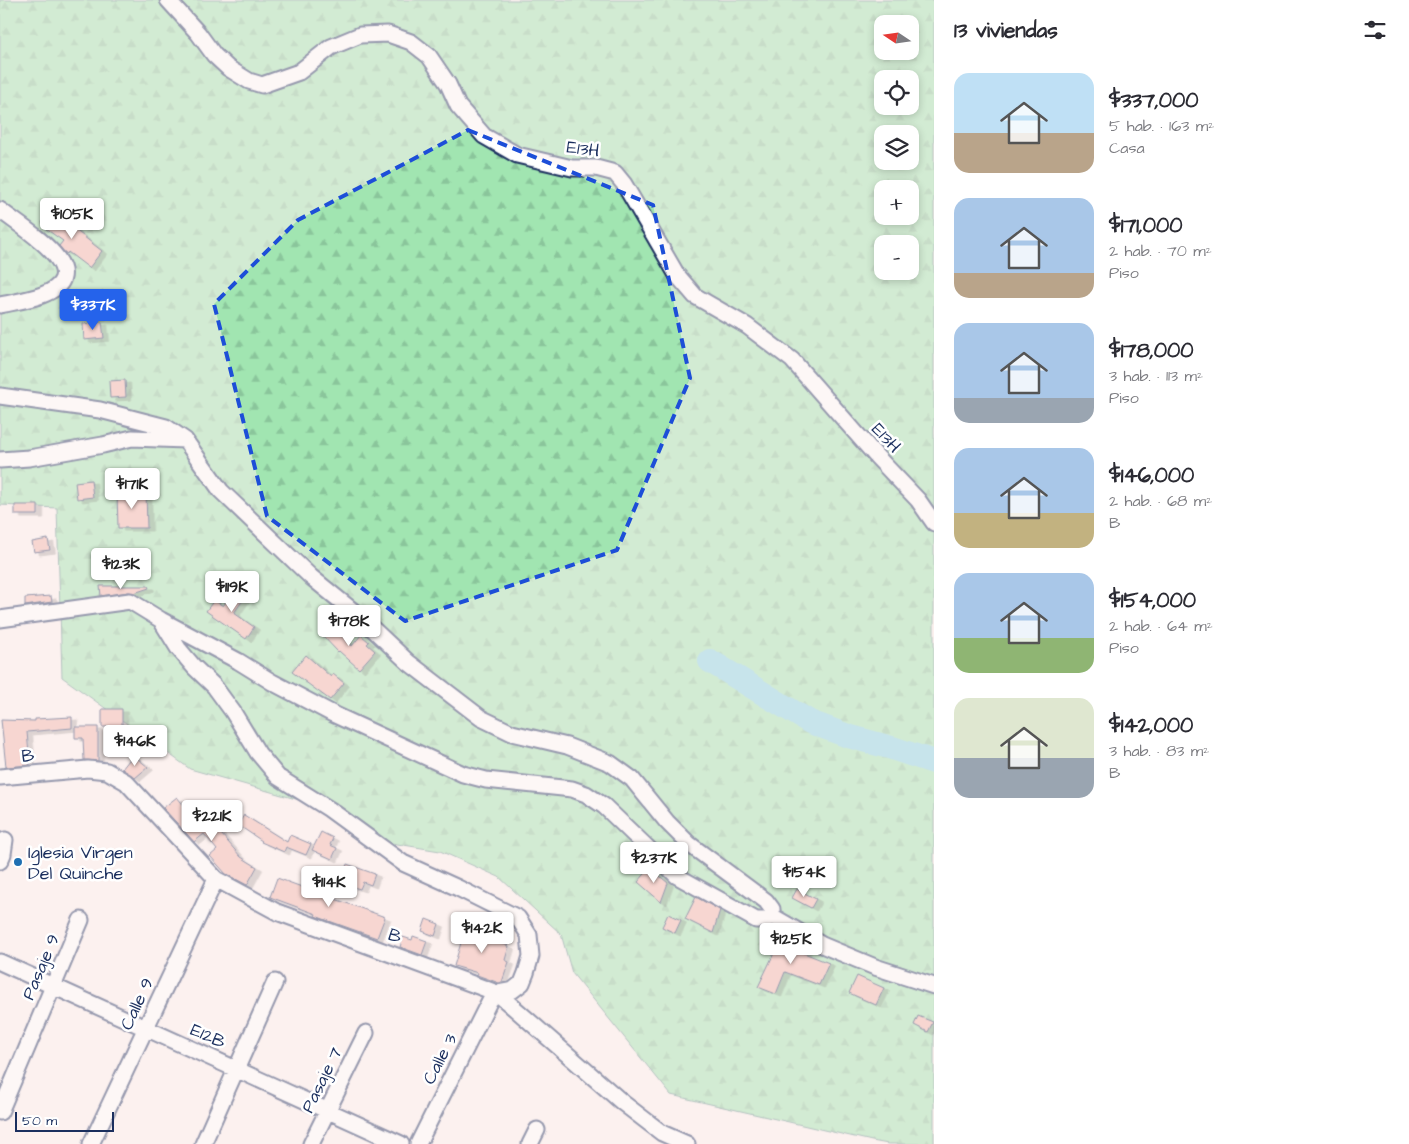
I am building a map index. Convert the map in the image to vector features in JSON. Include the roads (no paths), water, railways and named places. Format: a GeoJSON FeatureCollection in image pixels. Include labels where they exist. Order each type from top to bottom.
{"type":"FeatureCollection","features":[{"type":"Feature","properties":{"kind":"street","name":"E13H"},"geometry":{"type":"LineString","coordinates":[[168,0],[198,33],[214,56],[228,68],[249,81],[262,85],[299,72],[332,47],[360,35],[388,34],[411,42],[429,56],[448,84],[458,106],[484,136],[517,155],[572,168],[596,168],[615,173],[624,184],[677,275],[691,292],[703,302],[747,326],[792,360],[877,457],[918,500],[934,523]]}},
{"type":"Feature","properties":{"kind":"street"},"geometry":{"type":"LineString","coordinates":[[0,210],[46,246],[63,265],[64,275],[58,285],[41,295],[0,305]]}},
{"type":"Feature","properties":{"kind":"street"},"geometry":{"type":"LineString","coordinates":[[0,396],[100,410],[166,427],[185,440],[222,491],[311,577],[358,615],[408,662],[481,718],[512,733],[567,746],[610,763],[632,779],[667,822],[689,844],[766,901],[772,909],[772,916]]}},
{"type":"Feature","properties":{"kind":"street"},"geometry":{"type":"LineString","coordinates":[[0,460],[30,458],[132,438],[171,441],[185,440]]}},
{"type":"Feature","properties":{"kind":"street"},"geometry":{"type":"LineString","coordinates":[[0,619],[130,601],[161,620],[333,714],[463,774],[486,780],[572,788],[586,794],[604,806],[677,876],[756,920],[766,920],[772,916]]}},
{"type":"Feature","properties":{"kind":"street"},"geometry":{"type":"LineString","coordinates":[[161,620],[178,648],[214,686],[233,712],[258,753],[278,777],[329,809],[403,863],[518,918],[528,935],[531,956],[522,983],[513,990],[497,993]]}},
{"type":"Feature","properties":{"kind":"street","name":"B"},"geometry":{"type":"LineString","coordinates":[[0,777],[88,769],[108,772],[126,782],[216,879],[277,912],[497,993],[623,1103],[662,1133],[687,1144]]}},
{"type":"Feature","properties":{"kind":"street"},"geometry":{"type":"LineString","coordinates":[[0,862],[6,840]]}},
{"type":"Feature","properties":{"kind":"street","name":"Calle 9"},"geometry":{"type":"LineString","coordinates":[[91,1144],[216,879]]}},
{"type":"Feature","properties":{"kind":"street"},"geometry":{"type":"LineString","coordinates":[[772,916],[822,945],[875,967],[934,986]]}},
{"type":"Feature","properties":{"kind":"street","name":"Pasaje 9"},"geometry":{"type":"LineString","coordinates":[[0,1112],[81,920]]}},
{"type":"Feature","properties":{"kind":"street","name":"E12B"},"geometry":{"type":"LineString","coordinates":[[0,962],[401,1144]]}},
{"type":"Feature","properties":{"kind":"street"},"geometry":{"type":"LineString","coordinates":[[202,1144],[275,982]]}},
{"type":"Feature","properties":{"kind":"street","name":"Calle 3"},"geometry":{"type":"LineString","coordinates":[[418,1144],[490,1000],[497,993]]}},
{"type":"Feature","properties":{"kind":"street","name":"Pasaje 7"},"geometry":{"type":"LineString","coordinates":[[311,1144],[366,1033]]}},
{"type":"Feature","properties":{"kind":"waterway"},"geometry":{"type":"LineString","coordinates":[[710,661],[810,722],[848,736],[934,762]]}},
{"type":"Feature","properties":{"kind":"place","name":"Iglesia Virgen Del Quinche"},"geometry":{"type":"Point","coordinates":[18,862]}}]}
